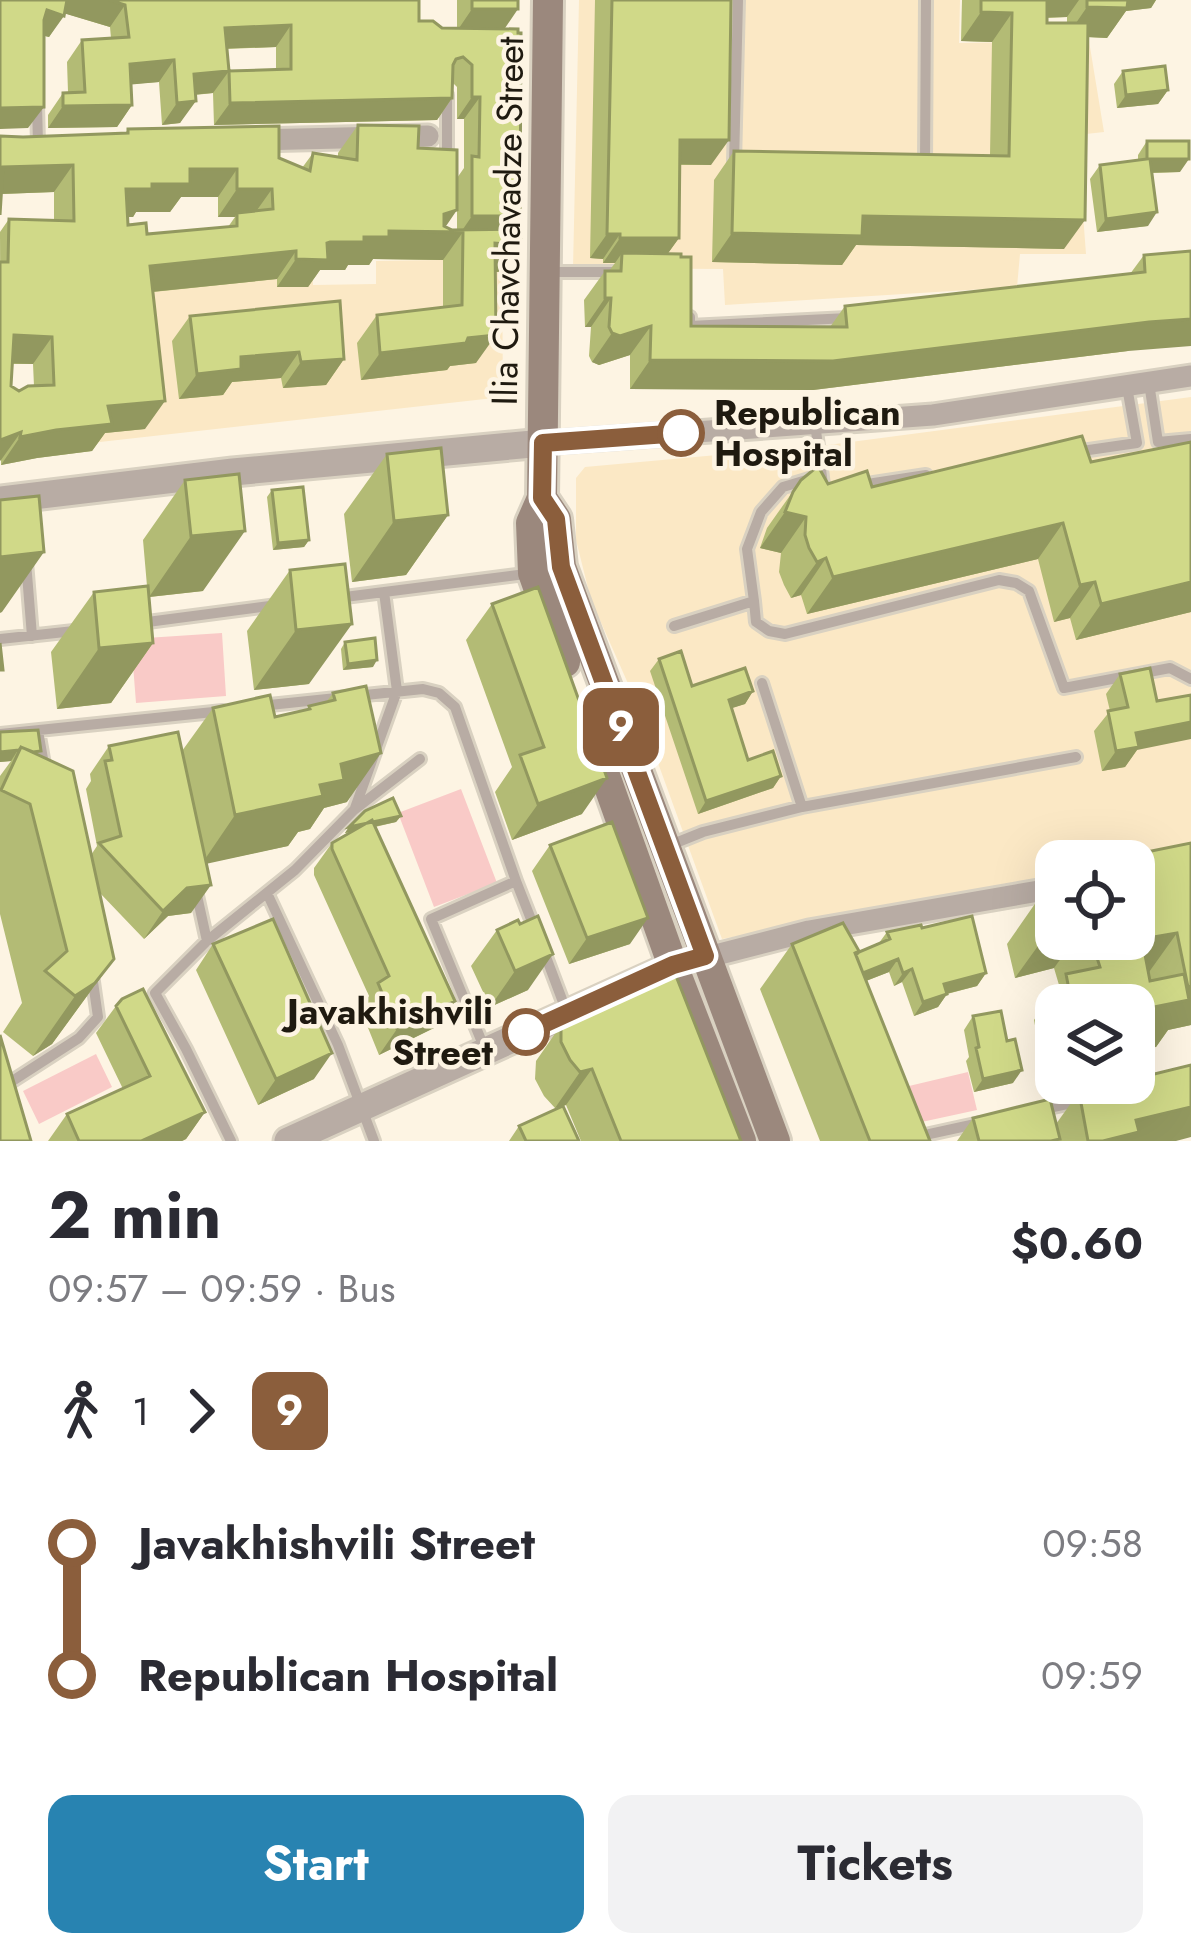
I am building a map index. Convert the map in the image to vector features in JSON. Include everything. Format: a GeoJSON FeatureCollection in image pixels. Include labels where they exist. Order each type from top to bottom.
{"type":"FeatureCollection","features":[{"type":"Feature","properties":{"kind":"main road","name":"Ilia Chavchavadze Street"},"geometry":{"type":"LineString","coordinates":[[542,498],[540,40],[548,0]]}},
{"type":"Feature","properties":{"kind":"main road"},"geometry":{"type":"LineString","coordinates":[[542,498],[532,523],[533,573],[741,1141]]}},
{"type":"Feature","properties":{"kind":"main road"},"geometry":{"type":"LineString","coordinates":[[542,498],[556,519],[561,567],[775,1141]]}},
{"type":"Feature","properties":{"kind":"street"},"geometry":{"type":"LineString","coordinates":[[243,140],[428,136]]}},
{"type":"Feature","properties":{"kind":"street"},"geometry":{"type":"LineString","coordinates":[[0,500],[543,443],[933,415],[1191,376]]}},
{"type":"Feature","properties":{"kind":"street"},"geometry":{"type":"LineString","coordinates":[[288,1141],[673,965],[1035,892]]}},
{"type":"Feature","properties":{"kind":"lane"},"geometry":{"type":"LineString","coordinates":[[738,0],[733,164],[757,164]]}},
{"type":"Feature","properties":{"kind":"lane"},"geometry":{"type":"LineString","coordinates":[[901,166],[925,166],[926,0]]}},
{"type":"Feature","properties":{"kind":"lane"},"geometry":{"type":"LineString","coordinates":[[38,83],[40,144]]}},
{"type":"Feature","properties":{"kind":"lane"},"geometry":{"type":"LineString","coordinates":[[447,88],[447,179]]}},
{"type":"Feature","properties":{"kind":"lane"},"geometry":{"type":"LineString","coordinates":[[540,255],[625,272]]}},
{"type":"Feature","properties":{"kind":"lane"},"geometry":{"type":"LineString","coordinates":[[689,308],[690,326],[866,316]]}},
{"type":"Feature","properties":{"kind":"lane"},"geometry":{"type":"LineString","coordinates":[[1138,384],[1158,442],[1191,439]]}},
{"type":"Feature","properties":{"kind":"lane"},"geometry":{"type":"LineString","coordinates":[[1070,453],[1137,443],[1138,384]]}},
{"type":"Feature","properties":{"kind":"lane"},"geometry":{"type":"LineString","coordinates":[[815,423],[824,490],[936,473]]}},
{"type":"Feature","properties":{"kind":"lane"},"geometry":{"type":"LineString","coordinates":[[822,476],[783,487],[761,512],[747,549],[757,622],[769,632],[785,634],[999,580],[1029,591],[1064,688],[1170,668],[1191,679]]}},
{"type":"Feature","properties":{"kind":"lane"},"geometry":{"type":"LineString","coordinates":[[25,544],[32,636]]}},
{"type":"Feature","properties":{"kind":"lane"},"geometry":{"type":"LineString","coordinates":[[315,600],[533,573]]}},
{"type":"Feature","properties":{"kind":"lane"},"geometry":{"type":"LineString","coordinates":[[354,810],[398,691],[384,592]]}},
{"type":"Feature","properties":{"kind":"lane"},"geometry":{"type":"LineString","coordinates":[[674,626],[754,601]]}},
{"type":"Feature","properties":{"kind":"lane"},"geometry":{"type":"LineString","coordinates":[[133,623],[292,603]]}},
{"type":"Feature","properties":{"kind":"lane"},"geometry":{"type":"LineString","coordinates":[[0,638],[93,629]]}},
{"type":"Feature","properties":{"kind":"lane"},"geometry":{"type":"LineString","coordinates":[[762,683],[802,807]]}},
{"type":"Feature","properties":{"kind":"lane"},"geometry":{"type":"LineString","coordinates":[[255,707],[423,689],[439,693],[454,707],[568,1013]]}},
{"type":"Feature","properties":{"kind":"lane"},"geometry":{"type":"LineString","coordinates":[[0,734],[231,710]]}},
{"type":"Feature","properties":{"kind":"lane"},"geometry":{"type":"LineString","coordinates":[[160,718],[164,741]]}},
{"type":"Feature","properties":{"kind":"lane"},"geometry":{"type":"LineString","coordinates":[[38,731],[50,793]]}},
{"type":"Feature","properties":{"kind":"lane"},"geometry":{"type":"LineString","coordinates":[[665,847],[703,832],[802,807],[1076,757]]}},
{"type":"Feature","properties":{"kind":"lane"},"geometry":{"type":"LineString","coordinates":[[231,1141],[155,993],[207,941],[295,870],[354,810],[420,759]]}},
{"type":"Feature","properties":{"kind":"lane"},"geometry":{"type":"LineString","coordinates":[[194,879],[207,941]]}},
{"type":"Feature","properties":{"kind":"lane"},"geometry":{"type":"LineString","coordinates":[[486,1051],[430,920],[516,881]]}},
{"type":"Feature","properties":{"kind":"lane"},"geometry":{"type":"LineString","coordinates":[[267,893],[338,1045],[374,1141]]}},
{"type":"Feature","properties":{"kind":"lane"},"geometry":{"type":"LineString","coordinates":[[0,1089],[79,1038],[98,1017],[86,952]]}},
{"type":"Feature","properties":{"kind":"lane"},"geometry":{"type":"LineString","coordinates":[[1035,1111],[1066,1104]]}},
{"type":"Feature","properties":{"kind":"lane"},"geometry":{"type":"LineString","coordinates":[[902,1141],[991,1121]]}},
{"type":"Feature","properties":{"kind":"shaded area"},"geometry":{"type":"Polygon","coordinates":[[[579,0],[960,0],[959,43],[1089,41],[1104,132],[1077,135],[1086,254],[1020,254],[1017,287],[725,305],[723,269],[573,268],[579,0]]]}},
{"type":"Feature","properties":{"kind":"shaded area"},"geometry":{"type":"Polygon","coordinates":[[[312,244],[313,285],[376,284],[376,261],[502,259],[503,397],[91,443],[130,248],[312,244]]]}},
{"type":"Feature","properties":{"kind":"shaded area"},"geometry":{"type":"Polygon","coordinates":[[[1191,397],[1191,851],[1155,857],[1155,840],[1035,840],[1035,881],[722,939],[634,697],[591,600],[576,540],[576,478],[585,467],[828,445],[1191,397]]]}},
{"type":"Feature","properties":{"kind":"shaded area"},"geometry":{"type":"Polygon","coordinates":[[[222,633],[226,696],[136,703],[131,639],[222,633]]]}},
{"type":"Feature","properties":{"kind":"shaded area"},"geometry":{"type":"Polygon","coordinates":[[[461,789],[497,883],[434,907],[398,813],[461,789]]]}},
{"type":"Feature","properties":{"kind":"shaded area"},"geometry":{"type":"Polygon","coordinates":[[[96,1054],[112,1087],[39,1124],[23,1091],[96,1054]]]}},
{"type":"Feature","properties":{"kind":"shaded area"},"geometry":{"type":"Polygon","coordinates":[[[968,1072],[977,1110],[917,1123],[909,1086],[968,1072]]]}},
{"type":"Feature","properties":{"kind":"building"},"geometry":{"type":"Polygon","coordinates":[[[0,0],[67,0],[64,16],[47,10],[44,20],[44,107],[0,108],[0,0]]]}},
{"type":"Feature","properties":{"kind":"building"},"geometry":{"type":"Polygon","coordinates":[[[109,0],[419,0],[419,21],[433,21],[442,28],[518,29],[520,216],[472,216],[472,156],[479,157],[480,97],[472,97],[472,65],[463,57],[453,65],[452,98],[230,103],[229,71],[194,74],[196,101],[177,103],[174,60],[130,64],[132,105],[63,106],[63,93],[85,92],[82,40],[129,37],[125,5],[109,0]],[[291,25],[225,28],[229,71],[291,69],[291,25]]]}},
{"type":"Feature","properties":{"kind":"building"},"geometry":{"type":"Polygon","coordinates":[[[472,0],[518,0],[518,9],[472,9],[472,0]]]}},
{"type":"Feature","properties":{"kind":"building"},"geometry":{"type":"Polygon","coordinates":[[[612,0],[731,0],[729,140],[680,140],[679,238],[607,234],[612,0]]]}},
{"type":"Feature","properties":{"kind":"building"},"geometry":{"type":"Polygon","coordinates":[[[981,0],[1047,0],[1047,23],[1088,23],[1085,220],[863,216],[862,236],[732,233],[734,151],[1009,156],[1012,13],[981,12],[981,0]]]}},
{"type":"Feature","properties":{"kind":"building"},"geometry":{"type":"Polygon","coordinates":[[[1087,0],[1128,0],[1127,8],[1087,7],[1087,0]]]}},
{"type":"Feature","properties":{"kind":"building"},"geometry":{"type":"Polygon","coordinates":[[[1165,66],[1168,90],[1126,95],[1123,71],[1165,66]]]}},
{"type":"Feature","properties":{"kind":"building"},"geometry":{"type":"Polygon","coordinates":[[[358,125],[419,126],[418,148],[457,150],[457,210],[444,214],[444,226],[452,230],[522,229],[521,245],[495,243],[496,335],[380,353],[377,315],[462,305],[463,232],[389,231],[389,237],[364,237],[364,242],[330,242],[328,260],[296,259],[296,251],[150,266],[165,401],[108,406],[112,424],[20,437],[21,432],[0,440],[0,262],[8,262],[9,219],[74,221],[73,165],[3,167],[0,215],[0,136],[279,126],[279,158],[310,171],[313,153],[357,160],[358,125]],[[190,169],[190,184],[126,189],[128,225],[146,223],[147,234],[237,226],[237,213],[273,209],[272,189],[237,189],[237,169],[190,169]],[[14,335],[11,386],[19,391],[54,385],[52,337],[14,335]]]}},
{"type":"Feature","properties":{"kind":"building"},"geometry":{"type":"Polygon","coordinates":[[[1147,141],[1189,141],[1189,159],[1150,159],[1157,212],[1106,219],[1100,165],[1147,159],[1147,141]]]}},
{"type":"Feature","properties":{"kind":"building"},"geometry":{"type":"Polygon","coordinates":[[[1191,251],[1191,319],[833,361],[650,360],[651,326],[620,336],[612,333],[611,298],[605,298],[605,271],[621,271],[622,253],[681,254],[691,257],[691,326],[847,327],[845,306],[1145,272],[1144,255],[1191,251]]]}},
{"type":"Feature","properties":{"kind":"building"},"geometry":{"type":"Polygon","coordinates":[[[340,301],[344,359],[301,362],[299,352],[241,357],[241,369],[197,374],[190,316],[340,301]]]}},
{"type":"Feature","properties":{"kind":"building"},"geometry":{"type":"Polygon","coordinates":[[[1082,436],[1091,462],[1191,442],[1191,582],[1101,604],[1095,582],[1080,585],[1063,523],[833,577],[826,558],[817,562],[809,548],[806,517],[785,512],[801,480],[818,466],[828,484],[867,471],[872,487],[1082,436]]]}},
{"type":"Feature","properties":{"kind":"building"},"geometry":{"type":"Polygon","coordinates":[[[441,448],[448,515],[394,521],[387,454],[441,448]]]}},
{"type":"Feature","properties":{"kind":"building"},"geometry":{"type":"Polygon","coordinates":[[[239,474],[245,531],[191,536],[185,480],[239,474]]]}},
{"type":"Feature","properties":{"kind":"building"},"geometry":{"type":"Polygon","coordinates":[[[303,487],[309,540],[278,543],[272,490],[303,487]]]}},
{"type":"Feature","properties":{"kind":"building"},"geometry":{"type":"Polygon","coordinates":[[[39,496],[44,552],[0,557],[0,500],[39,496]]]}},
{"type":"Feature","properties":{"kind":"building"},"geometry":{"type":"Polygon","coordinates":[[[345,564],[352,624],[296,630],[290,570],[345,564]]]}},
{"type":"Feature","properties":{"kind":"building"},"geometry":{"type":"Polygon","coordinates":[[[148,586],[153,643],[99,648],[94,592],[148,586]]]}},
{"type":"Feature","properties":{"kind":"building"},"geometry":{"type":"Polygon","coordinates":[[[538,587],[607,778],[538,804],[520,755],[544,747],[492,604],[538,587]]]}},
{"type":"Feature","properties":{"kind":"building"},"geometry":{"type":"Polygon","coordinates":[[[375,638],[377,660],[348,664],[345,642],[375,638]]]}},
{"type":"Feature","properties":{"kind":"building"},"geometry":{"type":"Polygon","coordinates":[[[681,651],[692,686],[745,668],[753,691],[729,700],[748,760],[773,751],[781,776],[706,801],[659,659],[681,651]]]}},
{"type":"Feature","properties":{"kind":"building"},"geometry":{"type":"Polygon","coordinates":[[[1150,668],[1157,701],[1191,695],[1191,722],[1136,733],[1139,747],[1116,751],[1108,711],[1128,707],[1120,674],[1150,668]]]}},
{"type":"Feature","properties":{"kind":"building"},"geometry":{"type":"Polygon","coordinates":[[[366,686],[381,753],[341,764],[344,780],[320,785],[323,796],[235,815],[213,708],[270,695],[275,717],[335,700],[333,693],[366,686]]]}},
{"type":"Feature","properties":{"kind":"building"},"geometry":{"type":"Polygon","coordinates":[[[38,730],[41,751],[21,747],[0,752],[0,732],[38,730]]]}},
{"type":"Feature","properties":{"kind":"building"},"geometry":{"type":"Polygon","coordinates":[[[178,732],[211,885],[187,888],[163,911],[99,843],[121,836],[105,761],[112,760],[109,746],[178,732]]]}},
{"type":"Feature","properties":{"kind":"building"},"geometry":{"type":"Polygon","coordinates":[[[21,747],[73,771],[114,959],[95,983],[75,996],[45,971],[67,951],[30,804],[1,790],[21,747]]]}},
{"type":"Feature","properties":{"kind":"building"},"geometry":{"type":"Polygon","coordinates":[[[393,798],[401,816],[349,827],[365,811],[393,798]]]}},
{"type":"Feature","properties":{"kind":"building"},"geometry":{"type":"Polygon","coordinates":[[[372,820],[455,1001],[397,1029],[378,983],[389,976],[332,849],[332,843],[372,820]]]}},
{"type":"Feature","properties":{"kind":"building"},"geometry":{"type":"Polygon","coordinates":[[[612,822],[648,918],[587,938],[550,845],[612,822]]]}},
{"type":"Feature","properties":{"kind":"building"},"geometry":{"type":"Polygon","coordinates":[[[1191,843],[1188,987],[1177,933],[1155,937],[1155,850],[1191,843]]]}},
{"type":"Feature","properties":{"kind":"building"},"geometry":{"type":"Polygon","coordinates":[[[538,916],[553,954],[515,971],[497,930],[538,916]]]}},
{"type":"Feature","properties":{"kind":"building"},"geometry":{"type":"Polygon","coordinates":[[[972,916],[986,973],[944,984],[947,994],[923,1002],[912,969],[903,973],[898,959],[863,973],[856,955],[890,939],[887,932],[972,916]]]}},
{"type":"Feature","properties":{"kind":"building"},"geometry":{"type":"Polygon","coordinates":[[[273,919],[332,1053],[276,1079],[213,944],[273,919]]]}},
{"type":"Feature","properties":{"kind":"building"},"geometry":{"type":"Polygon","coordinates":[[[843,923],[859,951],[855,953],[930,1141],[870,1141],[792,944],[843,923]]]}},
{"type":"Feature","properties":{"kind":"building"},"geometry":{"type":"Polygon","coordinates":[[[1098,960],[1146,960],[1150,981],[1184,974],[1189,1000],[1155,1007],[1155,984],[1068,984],[1066,974],[1100,967],[1098,960]]]}},
{"type":"Feature","properties":{"kind":"building"},"geometry":{"type":"Polygon","coordinates":[[[676,976],[741,1141],[621,1141],[592,1069],[580,1072],[561,1042],[561,1025],[676,976]]]}},
{"type":"Feature","properties":{"kind":"building"},"geometry":{"type":"Polygon","coordinates":[[[143,989],[205,1112],[141,1141],[79,1141],[67,1114],[150,1076],[116,1006],[143,989]]]}},
{"type":"Feature","properties":{"kind":"building"},"geometry":{"type":"Polygon","coordinates":[[[1001,1011],[1007,1041],[1015,1039],[1022,1070],[983,1079],[973,1016],[1001,1011]]]}},
{"type":"Feature","properties":{"kind":"building"},"geometry":{"type":"Polygon","coordinates":[[[0,1035],[2,1042],[31,1141],[0,1141],[0,1035]]]}},
{"type":"Feature","properties":{"kind":"building"},"geometry":{"type":"Polygon","coordinates":[[[1191,1065],[1191,1107],[1136,1120],[1139,1132],[1088,1141],[1081,1104],[1155,1104],[1155,1074],[1191,1065]]]}},
{"type":"Feature","properties":{"kind":"building"},"geometry":{"type":"Polygon","coordinates":[[[1035,1103],[1051,1104],[1060,1139],[979,1141],[973,1118],[1035,1103]]]}},
{"type":"Feature","properties":{"kind":"building"},"geometry":{"type":"Polygon","coordinates":[[[563,1106],[579,1141],[526,1141],[519,1126],[563,1106]]]}},
{"type":"Feature","properties":{"kind":"bus line","name":"9"},"geometry":{"type":"LineString","coordinates":[[526,1032],[673,965],[705,956],[561,567],[556,519],[542,498],[541,483],[543,443],[681,433]]}},
{"type":"Feature","properties":{"kind":"place","name":"Republican Hospital"},"geometry":{"type":"Point","coordinates":[681,433]}},
{"type":"Feature","properties":{"kind":"place","name":"Javakhishvili Street"},"geometry":{"type":"Point","coordinates":[526,1032]}}]}
